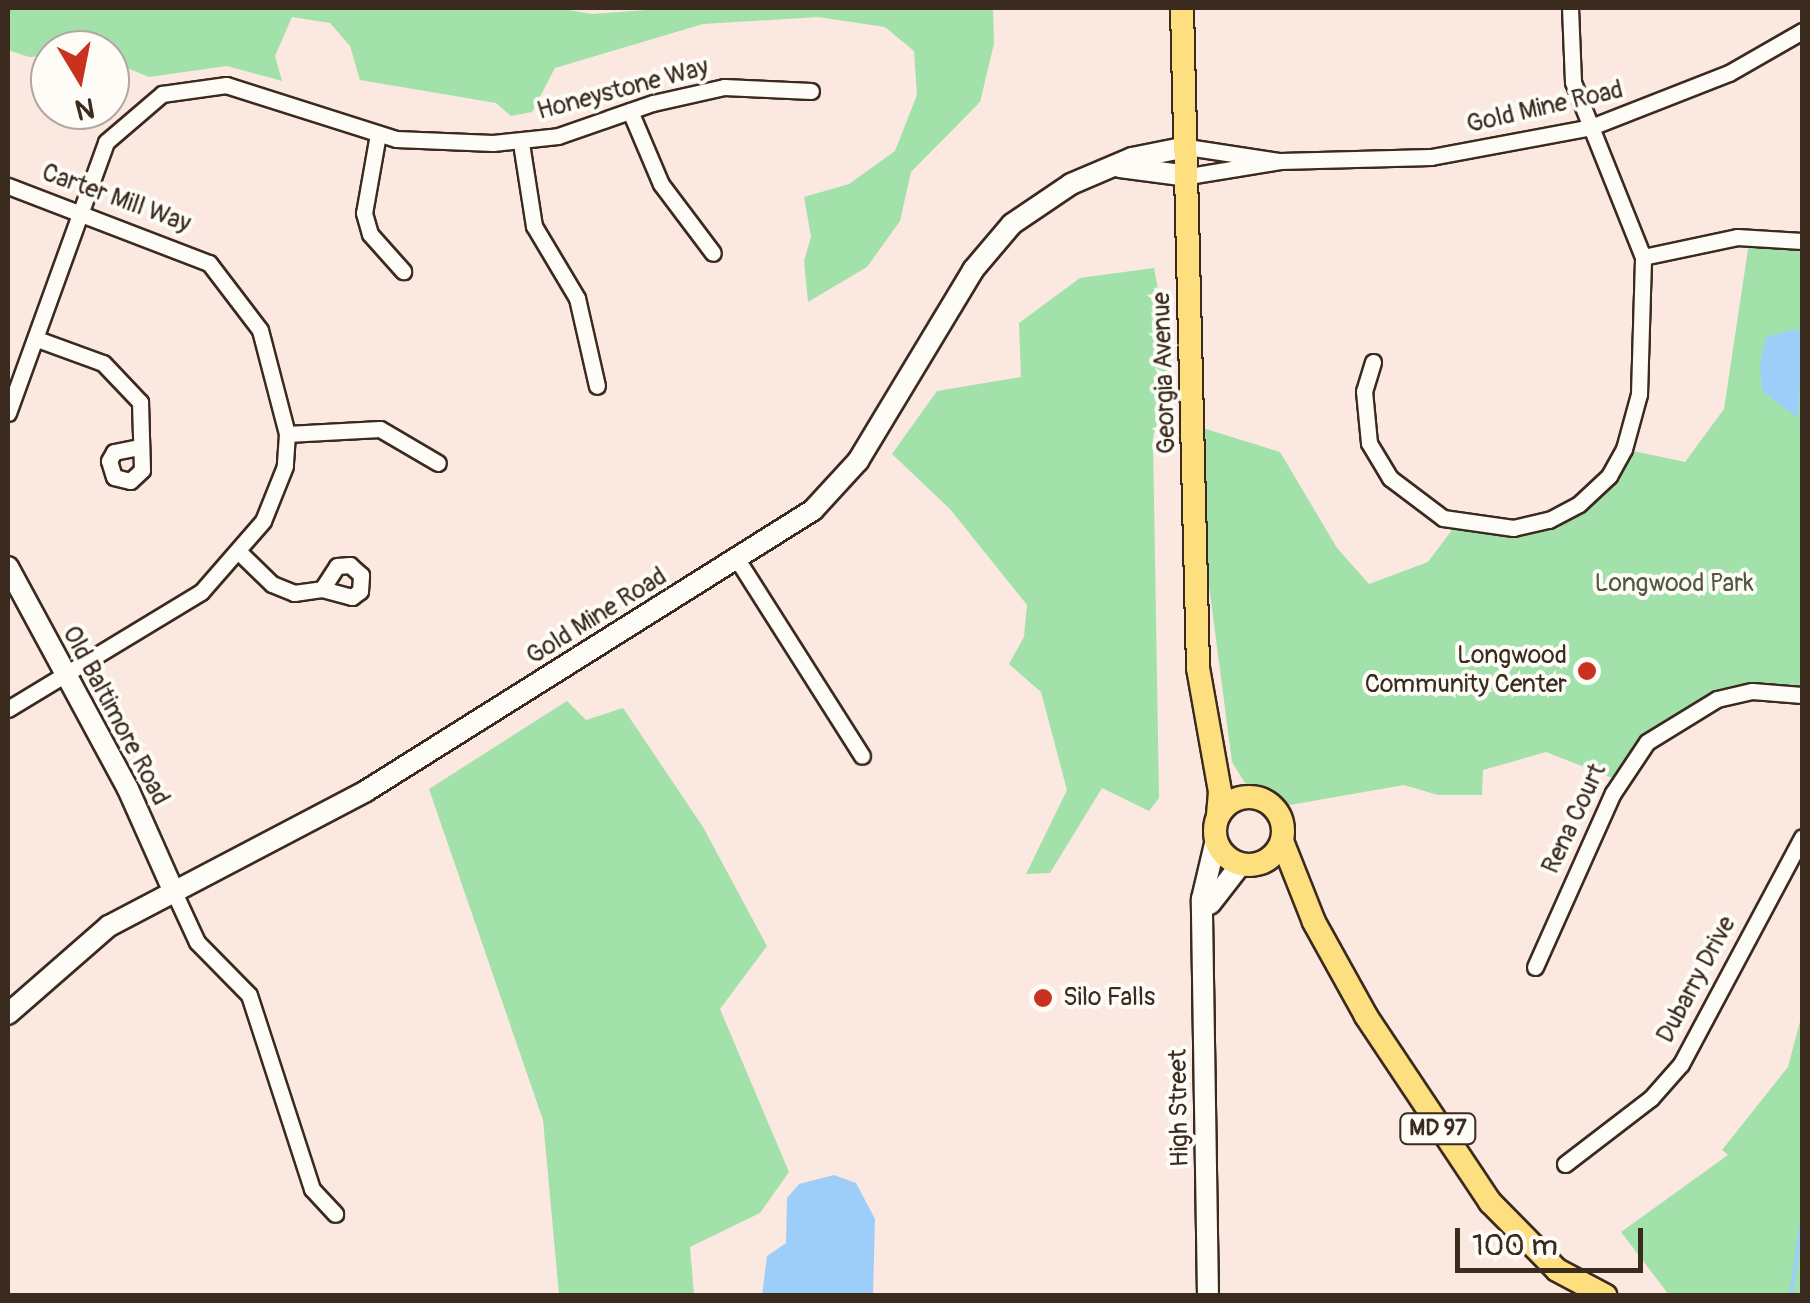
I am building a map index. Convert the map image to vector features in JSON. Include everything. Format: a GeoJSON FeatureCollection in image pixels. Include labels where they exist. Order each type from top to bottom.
{"type":"FeatureCollection","features":[{"type":"Feature","properties":{"kind":"main road","name":"Georgia Avenue"},"geometry":{"type":"LineString","coordinates":[[1182,8],[1198,668],[1207,736],[1220,792],[1218,816]]}},
{"type":"Feature","properties":{"kind":"main road","name":"Georgia Avenue"},"geometry":{"type":"LineString","coordinates":[[1207,736],[1243,797]]}},
{"type":"Feature","properties":{"kind":"main road"},"geometry":{"type":"LineString","coordinates":[[1218,816],[1243,797]]}},
{"type":"Feature","properties":{"kind":"main road","name":"MD 97"},"geometry":{"type":"LineString","coordinates":[[1243,797],[1262,799],[1278,812],[1282,840],[1314,922],[1366,1016],[1490,1202],[1556,1270],[1606,1296]]}},
{"type":"Feature","properties":{"kind":"main road","name":"MD 97"},"geometry":{"type":"LineString","coordinates":[[1218,816],[1216,840],[1252,864],[1314,922]]}},
{"type":"Feature","properties":{"kind":"main road"},"geometry":{"type":"LineString","coordinates":[[1252,864],[1282,840]]}},
{"type":"Feature","properties":{"kind":"street"},"geometry":{"type":"LineString","coordinates":[[1373,362],[1364,391],[1369,443],[1404,491],[1443,518],[1474,527],[1549,520],[1578,504],[1608,476],[1630,431],[1639,394],[1643,257],[1567,57],[1570,8]]}},
{"type":"Feature","properties":{"kind":"street","name":"Gold Mine Road"},"geometry":{"type":"LineString","coordinates":[[8,1014],[88,941],[173,890],[390,777],[812,510],[848,476],[1000,235],[1062,188],[1120,168],[1132,158],[1187,148],[1280,160],[1431,157],[1591,127],[1729,73],[1802,31]]}},
{"type":"Feature","properties":{"kind":"street","name":"Honeystone Way"},"geometry":{"type":"LineString","coordinates":[[8,414],[106,142],[127,118],[175,90],[226,85],[261,91],[378,134],[521,143],[724,87],[811,91]]}},
{"type":"Feature","properties":{"kind":"street"},"geometry":{"type":"LineString","coordinates":[[630,111],[668,196],[713,253]]}},
{"type":"Feature","properties":{"kind":"street"},"geometry":{"type":"LineString","coordinates":[[378,134],[364,214],[370,234],[402,271]]}},
{"type":"Feature","properties":{"kind":"street"},"geometry":{"type":"LineString","coordinates":[[521,143],[534,226],[576,298],[597,386]]}},
{"type":"Feature","properties":{"kind":"street","name":"Gold Mine Road"},"geometry":{"type":"LineString","coordinates":[[1120,168],[1188,176],[1280,160]]}},
{"type":"Feature","properties":{"kind":"street","name":"Carter Mill Way"},"geometry":{"type":"LineString","coordinates":[[8,186],[183,249],[230,283],[260,330],[287,434],[275,498],[239,552],[178,610],[8,708]]}},
{"type":"Feature","properties":{"kind":"street"},"geometry":{"type":"LineString","coordinates":[[1643,257],[1737,237],[1802,241]]}},
{"type":"Feature","properties":{"kind":"street"},"geometry":{"type":"LineString","coordinates":[[37,339],[103,363],[126,382],[140,402],[140,447]]}},
{"type":"Feature","properties":{"kind":"street"},"geometry":{"type":"LineString","coordinates":[[287,434],[380,430],[438,463]]}},
{"type":"Feature","properties":{"kind":"street"},"geometry":{"type":"LineString","coordinates":[[239,552],[272,584],[294,594],[322,589]]}},
{"type":"Feature","properties":{"kind":"street"},"geometry":{"type":"LineString","coordinates":[[738,559],[862,756]]}},
{"type":"Feature","properties":{"kind":"street","name":"Old Baltimore Road"},"geometry":{"type":"LineString","coordinates":[[8,567],[173,890]]}},
{"type":"Feature","properties":{"kind":"street","name":"Rena Court"},"geometry":{"type":"LineString","coordinates":[[1535,968],[1613,792],[1647,742],[1717,698],[1752,691],[1802,695]]}},
{"type":"Feature","properties":{"kind":"street","name":"Dubarry Drive"},"geometry":{"type":"LineString","coordinates":[[1564,1164],[1651,1098],[1681,1064],[1802,837]]}},
{"type":"Feature","properties":{"kind":"street","name":"High Street"},"geometry":{"type":"LineString","coordinates":[[1208,1296],[1203,920],[1216,840]]}},
{"type":"Feature","properties":{"kind":"street"},"geometry":{"type":"LineString","coordinates":[[1203,920],[1252,864]]}},
{"type":"Feature","properties":{"kind":"street"},"geometry":{"type":"LineString","coordinates":[[173,890],[197,942],[249,995],[312,1189],[335,1214]]}},
{"type":"Feature","properties":{"kind":"green space"},"geometry":{"type":"Polygon","coordinates":[[[8,8],[557,8],[592,14],[675,8],[993,8],[994,44],[980,102],[911,172],[900,221],[867,267],[808,302],[804,261],[811,237],[804,197],[849,184],[895,151],[917,95],[914,51],[885,27],[818,17],[703,24],[555,68],[532,112],[511,116],[496,103],[360,80],[350,46],[330,23],[292,17],[275,56],[282,81],[227,66],[149,77],[130,69],[130,30],[30,30],[30,57],[8,50],[8,8]]]}},
{"type":"Feature","properties":{"kind":"green space","name":"Longwood Park"},"geometry":{"type":"Polygon","coordinates":[[[1750,236],[1802,241],[1802,695],[1746,692],[1673,721],[1620,781],[1546,752],[1483,770],[1482,795],[1438,795],[1404,785],[1284,806],[1245,783],[1232,762],[1205,555],[1203,428],[1280,452],[1337,548],[1369,584],[1428,562],[1458,522],[1513,528],[1579,504],[1624,449],[1685,462],[1724,409],[1750,236]]]}},
{"type":"Feature","properties":{"kind":"green space"},"geometry":{"type":"Polygon","coordinates":[[[1154,268],[1172,364],[1153,438],[1159,798],[1149,811],[1102,788],[1050,873],[1026,874],[1067,790],[1041,692],[1009,664],[1024,637],[1027,605],[950,509],[892,454],[937,391],[1021,377],[1019,323],[1080,278],[1154,268]]]}},
{"type":"Feature","properties":{"kind":"green space"},"geometry":{"type":"Polygon","coordinates":[[[567,701],[586,720],[623,708],[703,827],[767,946],[720,1009],[789,1172],[760,1213],[690,1247],[694,1295],[559,1295],[543,1120],[429,789],[567,701]]]}},
{"type":"Feature","properties":{"kind":"green space"},"geometry":{"type":"Polygon","coordinates":[[[1802,1014],[1802,1295],[1669,1295],[1621,1232],[1728,1155],[1722,1150],[1788,1067],[1802,1014]]]}},
{"type":"Feature","properties":{"kind":"water"},"geometry":{"type":"Polygon","coordinates":[[[1795,329],[1802,333],[1798,418],[1762,391],[1760,364],[1766,337],[1795,329]]]}},
{"type":"Feature","properties":{"kind":"water"},"geometry":{"type":"Polygon","coordinates":[[[834,1175],[856,1183],[875,1219],[873,1295],[762,1295],[767,1256],[786,1243],[787,1198],[799,1184],[834,1175]]]}},
{"type":"Feature","properties":{"kind":"waterway"},"geometry":{"type":"LineString","coordinates":[[1791,1296],[1802,1221]]}},
{"type":"Feature","properties":{"kind":"place","name":"Longwood Community Center"},"geometry":{"type":"Point","coordinates":[1587,671]}},
{"type":"Feature","properties":{"kind":"place","name":"Silo Falls"},"geometry":{"type":"Point","coordinates":[1043,998]}}]}
